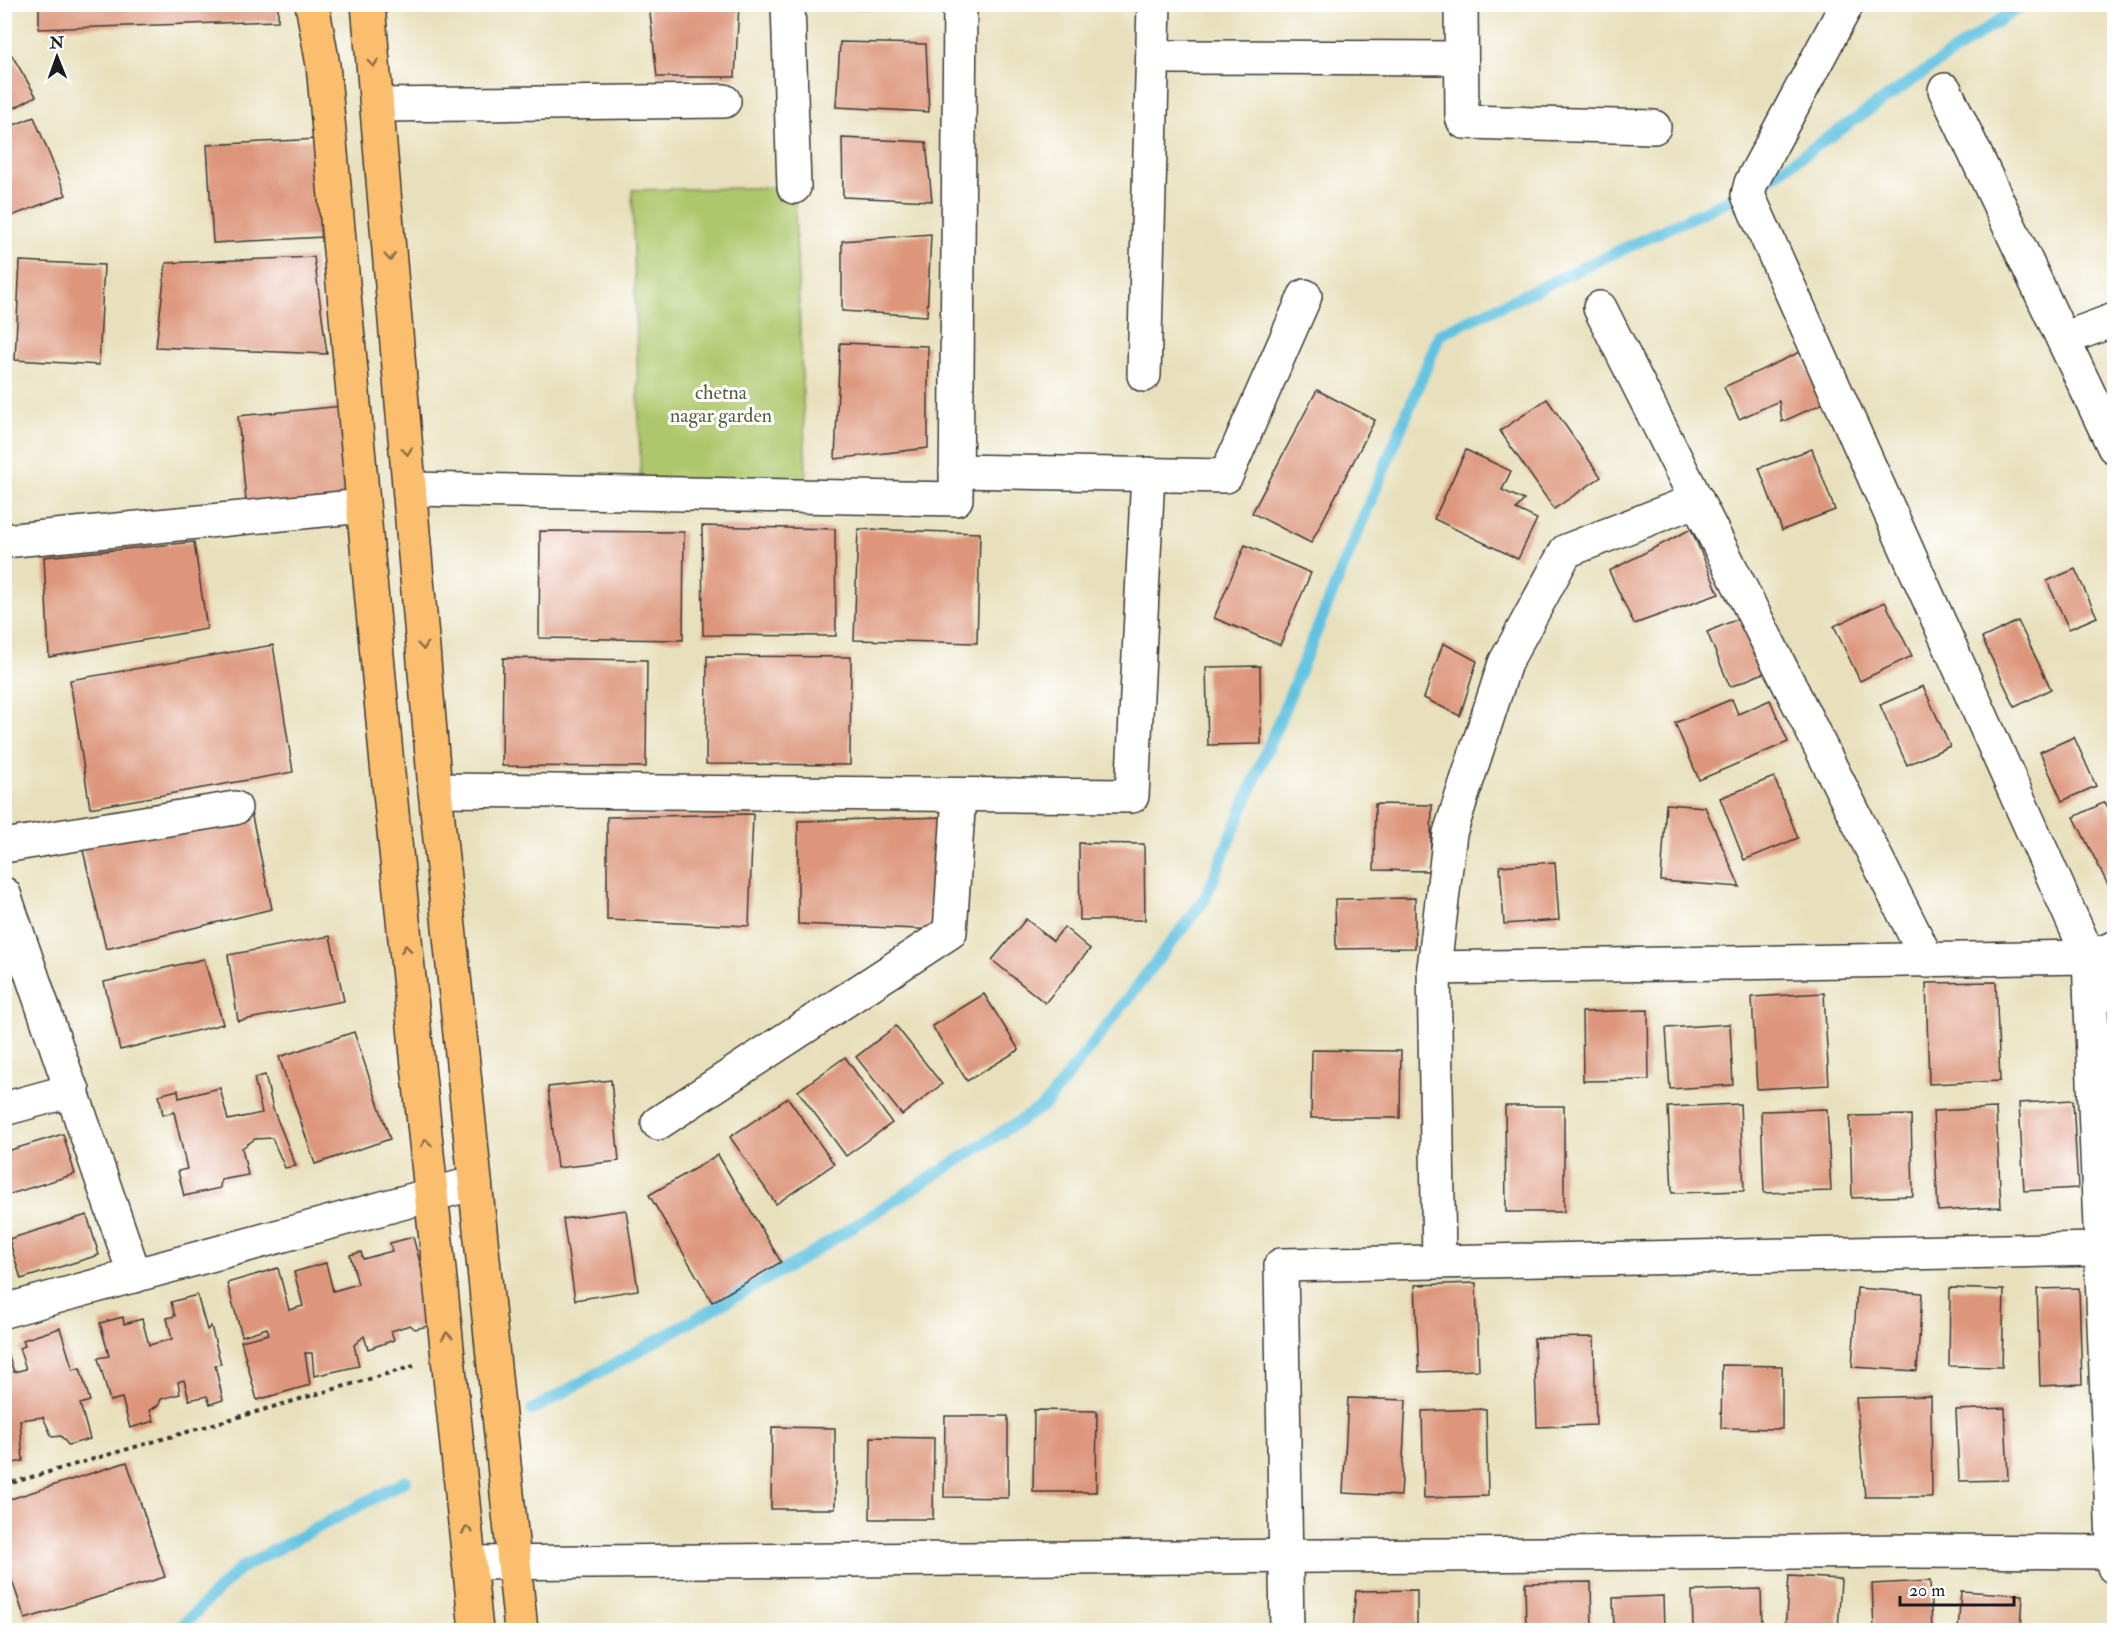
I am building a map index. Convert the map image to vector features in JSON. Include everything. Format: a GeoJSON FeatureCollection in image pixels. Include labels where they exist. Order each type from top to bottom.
{"type":"FeatureCollection","features":[{"type":"Feature","properties":{"kind":"main road"},"geometry":{"type":"LineString","coordinates":[[312,4],[323,65],[363,506],[476,1630]]}},
{"type":"Feature","properties":{"kind":"main road"},"geometry":{"type":"LineString","coordinates":[[368,4],[435,790],[521,1630]]}},
{"type":"Feature","properties":{"kind":"street"},"geometry":{"type":"LineString","coordinates":[[788,4],[794,187]]}},
{"type":"Feature","properties":{"kind":"street"},"geometry":{"type":"LineString","coordinates":[[410,489],[956,499],[960,4]]}},
{"type":"Feature","properties":{"kind":"street"},"geometry":{"type":"LineString","coordinates":[[1144,375],[1154,4]]}},
{"type":"Feature","properties":{"kind":"street"},"geometry":{"type":"LineString","coordinates":[[1461,4],[1462,117],[1467,123],[1654,127]]}},
{"type":"Feature","properties":{"kind":"street"},"geometry":{"type":"LineString","coordinates":[[1847,4],[1752,196],[2102,953],[2115,996]]}},
{"type":"Feature","properties":{"kind":"street"},"geometry":{"type":"LineString","coordinates":[[1172,57],[1461,58]]}},
{"type":"Feature","properties":{"kind":"street"},"geometry":{"type":"LineString","coordinates":[[1945,90],[2115,447]]}},
{"type":"Feature","properties":{"kind":"street"},"geometry":{"type":"LineString","coordinates":[[377,105],[724,101]]}},
{"type":"Feature","properties":{"kind":"street"},"geometry":{"type":"LineString","coordinates":[[956,471],[1226,476],[1305,296]]}},
{"type":"Feature","properties":{"kind":"street"},"geometry":{"type":"LineString","coordinates":[[1600,308],[1928,961]]}},
{"type":"Feature","properties":{"kind":"street"},"geometry":{"type":"LineString","coordinates":[[2064,339],[2115,320]]}},
{"type":"Feature","properties":{"kind":"street"},"geometry":{"type":"LineString","coordinates":[[435,790],[1132,796],[1148,474]]}},
{"type":"Feature","properties":{"kind":"street"},"geometry":{"type":"LineString","coordinates":[[1439,1261],[1434,968],[1450,832],[1505,663],[1566,551],[1697,500]]}},
{"type":"Feature","properties":{"kind":"street"},"geometry":{"type":"LineString","coordinates":[[4,541],[363,506]]}},
{"type":"Feature","properties":{"kind":"street"},"geometry":{"type":"LineString","coordinates":[[658,1123],[950,932],[959,795]]}},
{"type":"Feature","properties":{"kind":"street"},"geometry":{"type":"LineString","coordinates":[[4,846],[235,808]]}},
{"type":"Feature","properties":{"kind":"street"},"geometry":{"type":"LineString","coordinates":[[4,894],[135,1276]]}},
{"type":"Feature","properties":{"kind":"street"},"geometry":{"type":"LineString","coordinates":[[1434,968],[1928,961],[2102,953]]}},
{"type":"Feature","properties":{"kind":"street"},"geometry":{"type":"LineString","coordinates":[[2102,953],[2100,1249],[2115,1567]]}},
{"type":"Feature","properties":{"kind":"street"},"geometry":{"type":"LineString","coordinates":[[4,1109],[73,1090]]}},
{"type":"Feature","properties":{"kind":"street"},"geometry":{"type":"LineString","coordinates":[[4,1311],[475,1183]]}},
{"type":"Feature","properties":{"kind":"street"},"geometry":{"type":"LineString","coordinates":[[1287,1630],[1281,1265],[2100,1249]]}},
{"type":"Feature","properties":{"kind":"street"},"geometry":{"type":"LineString","coordinates":[[470,1563],[2114,1552]]}},
{"type":"Feature","properties":{"kind":"path"},"geometry":{"type":"LineString","coordinates":[[4,1485],[449,1355]]}},
{"type":"Feature","properties":{"kind":"green space","name":"chetna nagar garden"},"geometry":{"type":"Polygon","coordinates":[[[794,187],[807,497],[641,487],[632,190],[794,187]]]}},
{"type":"Feature","properties":{"kind":"building"},"geometry":{"type":"Polygon","coordinates":[[[39,4],[278,4],[278,21],[39,29],[39,4]]]}},
{"type":"Feature","properties":{"kind":"building"},"geometry":{"type":"Polygon","coordinates":[[[649,4],[739,4],[735,77],[657,77],[649,4]]]}},
{"type":"Feature","properties":{"kind":"building"},"geometry":{"type":"Polygon","coordinates":[[[839,4],[928,4],[927,10],[839,9],[839,4]]]}},
{"type":"Feature","properties":{"kind":"building"},"geometry":{"type":"Polygon","coordinates":[[[840,42],[926,44],[929,112],[836,107],[840,42]]]}},
{"type":"Feature","properties":{"kind":"building"},"geometry":{"type":"Polygon","coordinates":[[[7,47],[36,96],[4,114],[4,49],[7,47]]]}},
{"type":"Feature","properties":{"kind":"building"},"geometry":{"type":"Polygon","coordinates":[[[34,117],[66,195],[4,219],[4,129],[34,117]]]}},
{"type":"Feature","properties":{"kind":"building"},"geometry":{"type":"Polygon","coordinates":[[[842,138],[926,142],[932,201],[843,197],[842,138]]]}},
{"type":"Feature","properties":{"kind":"building"},"geometry":{"type":"Polygon","coordinates":[[[318,139],[323,237],[213,243],[207,145],[318,139]]]}},
{"type":"Feature","properties":{"kind":"building"},"geometry":{"type":"Polygon","coordinates":[[[931,234],[927,316],[842,311],[842,241],[931,234]]]}},
{"type":"Feature","properties":{"kind":"building"},"geometry":{"type":"Polygon","coordinates":[[[314,257],[327,354],[156,347],[166,263],[314,257]]]}},
{"type":"Feature","properties":{"kind":"building"},"geometry":{"type":"Polygon","coordinates":[[[20,261],[104,265],[99,365],[15,360],[20,261]]]}},
{"type":"Feature","properties":{"kind":"building"},"geometry":{"type":"Polygon","coordinates":[[[840,343],[928,346],[928,448],[835,459],[840,343]]]}},
{"type":"Feature","properties":{"kind":"building"},"geometry":{"type":"Polygon","coordinates":[[[1800,352],[1824,403],[1782,422],[1779,401],[1739,419],[1724,387],[1800,352]]]}},
{"type":"Feature","properties":{"kind":"building"},"geometry":{"type":"Polygon","coordinates":[[[1317,390],[1375,420],[1311,543],[1252,513],[1317,390]]]}},
{"type":"Feature","properties":{"kind":"building"},"geometry":{"type":"Polygon","coordinates":[[[1547,399],[1601,477],[1554,509],[1500,431],[1547,399]]]}},
{"type":"Feature","properties":{"kind":"building"},"geometry":{"type":"Polygon","coordinates":[[[343,406],[351,502],[247,511],[238,416],[343,406]]]}},
{"type":"Feature","properties":{"kind":"building"},"geometry":{"type":"Polygon","coordinates":[[[1812,449],[1835,510],[1782,530],[1759,468],[1812,449]]]}},
{"type":"Feature","properties":{"kind":"building"},"geometry":{"type":"Polygon","coordinates":[[[1466,450],[1511,471],[1502,490],[1524,500],[1516,509],[1537,519],[1518,559],[1434,519],[1466,450]]]}},
{"type":"Feature","properties":{"kind":"building"},"geometry":{"type":"Polygon","coordinates":[[[702,526],[835,529],[836,636],[703,635],[702,526]]]}},
{"type":"Feature","properties":{"kind":"building"},"geometry":{"type":"Polygon","coordinates":[[[858,529],[980,533],[977,643],[854,640],[858,529]]]}},
{"type":"Feature","properties":{"kind":"building"},"geometry":{"type":"Polygon","coordinates":[[[1691,529],[1719,594],[1634,624],[1609,571],[1691,529]]]}},
{"type":"Feature","properties":{"kind":"building"},"geometry":{"type":"Polygon","coordinates":[[[540,531],[684,532],[683,640],[539,638],[540,531]]]}},
{"type":"Feature","properties":{"kind":"building"},"geometry":{"type":"Polygon","coordinates":[[[194,542],[207,629],[49,657],[44,557],[194,542]]]}},
{"type":"Feature","properties":{"kind":"building"},"geometry":{"type":"Polygon","coordinates":[[[1245,545],[1311,573],[1280,645],[1214,618],[1245,545]]]}},
{"type":"Feature","properties":{"kind":"building"},"geometry":{"type":"Polygon","coordinates":[[[2075,569],[2097,617],[2069,629],[2047,581],[2075,569]]]}},
{"type":"Feature","properties":{"kind":"building"},"geometry":{"type":"Polygon","coordinates":[[[1885,602],[1912,656],[1860,681],[1834,626],[1885,602]]]}},
{"type":"Feature","properties":{"kind":"building"},"geometry":{"type":"Polygon","coordinates":[[[1742,617],[1766,672],[1730,687],[1707,632],[1742,617]]]}},
{"type":"Feature","properties":{"kind":"building"},"geometry":{"type":"Polygon","coordinates":[[[2018,621],[2051,689],[2015,707],[1982,638],[2018,621]]]}},
{"type":"Feature","properties":{"kind":"building"},"geometry":{"type":"Polygon","coordinates":[[[1443,643],[1477,661],[1460,716],[1424,698],[1443,643]]]}},
{"type":"Feature","properties":{"kind":"building"},"geometry":{"type":"Polygon","coordinates":[[[273,645],[293,772],[90,808],[70,680],[273,645]]]}},
{"type":"Feature","properties":{"kind":"building"},"geometry":{"type":"Polygon","coordinates":[[[707,656],[851,657],[850,765],[706,764],[707,656]]]}},
{"type":"Feature","properties":{"kind":"building"},"geometry":{"type":"Polygon","coordinates":[[[503,658],[647,660],[646,767],[502,766],[503,658]]]}},
{"type":"Feature","properties":{"kind":"building"},"geometry":{"type":"Polygon","coordinates":[[[1260,666],[1261,744],[1208,745],[1206,667],[1260,666]]]}},
{"type":"Feature","properties":{"kind":"building"},"geometry":{"type":"Polygon","coordinates":[[[1923,686],[1950,746],[1907,765],[1880,705],[1923,686]]]}},
{"type":"Feature","properties":{"kind":"building"},"geometry":{"type":"Polygon","coordinates":[[[1732,699],[1738,714],[1770,700],[1788,742],[1699,780],[1675,723],[1732,699]]]}},
{"type":"Feature","properties":{"kind":"building"},"geometry":{"type":"Polygon","coordinates":[[[2074,737],[2096,786],[2062,801],[2040,752],[2074,737]]]}},
{"type":"Feature","properties":{"kind":"building"},"geometry":{"type":"Polygon","coordinates":[[[1774,777],[1798,838],[1744,860],[1720,798],[1774,777]]]}},
{"type":"Feature","properties":{"kind":"building"},"geometry":{"type":"Polygon","coordinates":[[[2105,802],[2114,819],[2114,897],[2074,817],[2105,802]]]}},
{"type":"Feature","properties":{"kind":"building"},"geometry":{"type":"Polygon","coordinates":[[[1375,804],[1432,805],[1430,871],[1374,870],[1375,804]]]}},
{"type":"Feature","properties":{"kind":"building"},"geometry":{"type":"Polygon","coordinates":[[[1666,804],[1705,807],[1740,887],[1661,881],[1666,804]]]}},
{"type":"Feature","properties":{"kind":"building"},"geometry":{"type":"Polygon","coordinates":[[[251,812],[272,909],[106,949],[82,846],[251,812]]]}},
{"type":"Feature","properties":{"kind":"building"},"geometry":{"type":"Polygon","coordinates":[[[753,814],[749,926],[607,920],[607,817],[753,814]]]}},
{"type":"Feature","properties":{"kind":"building"},"geometry":{"type":"Polygon","coordinates":[[[945,817],[941,930],[798,924],[798,821],[945,817]]]}},
{"type":"Feature","properties":{"kind":"building"},"geometry":{"type":"Polygon","coordinates":[[[1079,843],[1144,844],[1145,920],[1080,920],[1079,843]]]}},
{"type":"Feature","properties":{"kind":"building"},"geometry":{"type":"Polygon","coordinates":[[[1555,862],[1559,920],[1504,924],[1500,866],[1555,862]]]}},
{"type":"Feature","properties":{"kind":"building"},"geometry":{"type":"Polygon","coordinates":[[[1415,898],[1415,948],[1336,949],[1335,899],[1415,898]]]}},
{"type":"Feature","properties":{"kind":"building"},"geometry":{"type":"Polygon","coordinates":[[[1026,919],[1053,941],[1064,927],[1090,949],[1045,1003],[992,960],[1026,919]]]}},
{"type":"Feature","properties":{"kind":"building"},"geometry":{"type":"Polygon","coordinates":[[[330,936],[344,1001],[238,1021],[228,955],[330,936]]]}},
{"type":"Feature","properties":{"kind":"building"},"geometry":{"type":"Polygon","coordinates":[[[204,959],[223,1024],[120,1050],[104,982],[204,959]]]}},
{"type":"Feature","properties":{"kind":"building"},"geometry":{"type":"Polygon","coordinates":[[[1996,982],[2000,1081],[1929,1084],[1926,983],[1996,982]]]}},
{"type":"Feature","properties":{"kind":"building"},"geometry":{"type":"Polygon","coordinates":[[[1824,993],[1829,1085],[1757,1089],[1752,997],[1824,993]]]}},
{"type":"Feature","properties":{"kind":"building"},"geometry":{"type":"Polygon","coordinates":[[[984,994],[1019,1050],[967,1081],[932,1026],[984,994]]]}},
{"type":"Feature","properties":{"kind":"building"},"geometry":{"type":"Polygon","coordinates":[[[1648,1010],[1649,1080],[1583,1081],[1582,1012],[1648,1010]]]}},
{"type":"Feature","properties":{"kind":"building"},"geometry":{"type":"Polygon","coordinates":[[[1730,1024],[1733,1085],[1670,1089],[1666,1028],[1730,1024]]]}},
{"type":"Feature","properties":{"kind":"building"},"geometry":{"type":"Polygon","coordinates":[[[896,1026],[942,1084],[902,1115],[856,1057],[896,1026]]]}},
{"type":"Feature","properties":{"kind":"building"},"geometry":{"type":"Polygon","coordinates":[[[354,1032],[390,1139],[315,1164],[279,1057],[354,1032]]]}},
{"type":"Feature","properties":{"kind":"building"},"geometry":{"type":"Polygon","coordinates":[[[1312,1050],[1401,1051],[1400,1118],[1311,1118],[1312,1050]]]}},
{"type":"Feature","properties":{"kind":"building"},"geometry":{"type":"Polygon","coordinates":[[[845,1057],[892,1123],[846,1156],[798,1091],[845,1057]]]}},
{"type":"Feature","properties":{"kind":"building"},"geometry":{"type":"Polygon","coordinates":[[[265,1075],[273,1109],[296,1166],[285,1168],[272,1138],[255,1139],[242,1148],[248,1175],[221,1180],[220,1188],[184,1196],[178,1171],[187,1169],[174,1112],[163,1115],[159,1095],[178,1090],[179,1098],[220,1088],[228,1120],[262,1113],[254,1078],[265,1075]]]}},
{"type":"Feature","properties":{"kind":"building"},"geometry":{"type":"Polygon","coordinates":[[[611,1080],[619,1161],[557,1168],[548,1087],[611,1080]]]}},
{"type":"Feature","properties":{"kind":"building"},"geometry":{"type":"Polygon","coordinates":[[[788,1098],[834,1164],[776,1204],[730,1137],[788,1098]]]}},
{"type":"Feature","properties":{"kind":"building"},"geometry":{"type":"Polygon","coordinates":[[[2073,1100],[2078,1188],[2024,1191],[2019,1103],[2073,1100]]]}},
{"type":"Feature","properties":{"kind":"building"},"geometry":{"type":"Polygon","coordinates":[[[1740,1104],[1744,1191],[1672,1193],[1668,1107],[1740,1104]]]}},
{"type":"Feature","properties":{"kind":"building"},"geometry":{"type":"Polygon","coordinates":[[[1505,1106],[1564,1106],[1564,1212],[1506,1212],[1505,1106]]]}},
{"type":"Feature","properties":{"kind":"building"},"geometry":{"type":"Polygon","coordinates":[[[1996,1108],[2001,1207],[1938,1211],[1933,1111],[1996,1108]]]}},
{"type":"Feature","properties":{"kind":"building"},"geometry":{"type":"Polygon","coordinates":[[[1827,1109],[1831,1191],[1764,1193],[1761,1111],[1827,1109]]]}},
{"type":"Feature","properties":{"kind":"building"},"geometry":{"type":"Polygon","coordinates":[[[1911,1115],[1913,1196],[1852,1198],[1850,1116],[1911,1115]]]}},
{"type":"Feature","properties":{"kind":"building"},"geometry":{"type":"Polygon","coordinates":[[[63,1134],[75,1174],[4,1196],[4,1152],[63,1134]]]}},
{"type":"Feature","properties":{"kind":"building"},"geometry":{"type":"Polygon","coordinates":[[[718,1155],[781,1262],[712,1302],[649,1195],[718,1155]]]}},
{"type":"Feature","properties":{"kind":"building"},"geometry":{"type":"Polygon","coordinates":[[[626,1210],[638,1290],[575,1300],[563,1219],[626,1210]]]}},
{"type":"Feature","properties":{"kind":"building"},"geometry":{"type":"Polygon","coordinates":[[[87,1215],[99,1255],[21,1279],[9,1239],[87,1215]]]}},
{"type":"Feature","properties":{"kind":"building"},"geometry":{"type":"Polygon","coordinates":[[[413,1237],[437,1324],[415,1329],[410,1325],[391,1331],[394,1340],[368,1349],[364,1336],[354,1345],[359,1366],[314,1376],[312,1353],[305,1353],[310,1385],[257,1400],[241,1341],[269,1334],[267,1328],[242,1336],[227,1283],[278,1268],[289,1310],[303,1306],[294,1272],[326,1263],[333,1291],[358,1284],[350,1255],[361,1252],[363,1259],[392,1251],[390,1243],[413,1237]]]}},
{"type":"Feature","properties":{"kind":"building"},"geometry":{"type":"Polygon","coordinates":[[[1476,1283],[1479,1370],[1419,1372],[1415,1285],[1476,1283]]]}},
{"type":"Feature","properties":{"kind":"building"},"geometry":{"type":"Polygon","coordinates":[[[1857,1288],[1922,1293],[1917,1371],[1852,1367],[1857,1288]]]}},
{"type":"Feature","properties":{"kind":"building"},"geometry":{"type":"Polygon","coordinates":[[[1950,1288],[2004,1290],[2002,1367],[1949,1366],[1950,1288]]]}},
{"type":"Feature","properties":{"kind":"building"},"geometry":{"type":"Polygon","coordinates":[[[2079,1288],[2082,1384],[2040,1386],[2037,1289],[2079,1288]]]}},
{"type":"Feature","properties":{"kind":"building"},"geometry":{"type":"Polygon","coordinates":[[[197,1295],[207,1330],[211,1326],[221,1364],[215,1365],[223,1400],[210,1404],[207,1396],[189,1400],[184,1380],[178,1382],[180,1394],[161,1399],[159,1405],[150,1410],[154,1421],[130,1428],[122,1398],[110,1401],[98,1358],[109,1356],[100,1323],[123,1317],[124,1324],[142,1319],[149,1345],[172,1339],[167,1318],[175,1316],[171,1302],[197,1295]]]}},
{"type":"Feature","properties":{"kind":"building"},"geometry":{"type":"Polygon","coordinates":[[[60,1328],[73,1370],[80,1368],[90,1401],[80,1404],[90,1439],[68,1445],[61,1436],[52,1437],[43,1417],[20,1420],[23,1461],[4,1465],[4,1358],[9,1357],[14,1372],[26,1369],[19,1348],[25,1346],[23,1340],[60,1328]]]}},
{"type":"Feature","properties":{"kind":"building"},"geometry":{"type":"Polygon","coordinates":[[[1594,1337],[1596,1425],[1537,1427],[1534,1338],[1594,1337]]]}},
{"type":"Feature","properties":{"kind":"building"},"geometry":{"type":"Polygon","coordinates":[[[1722,1365],[1782,1366],[1782,1429],[1721,1428],[1722,1365]]]}},
{"type":"Feature","properties":{"kind":"building"},"geometry":{"type":"Polygon","coordinates":[[[1931,1396],[1932,1497],[1865,1497],[1856,1398],[1931,1396]]]}},
{"type":"Feature","properties":{"kind":"building"},"geometry":{"type":"Polygon","coordinates":[[[1348,1398],[1406,1400],[1401,1496],[1343,1493],[1348,1398]]]}},
{"type":"Feature","properties":{"kind":"building"},"geometry":{"type":"Polygon","coordinates":[[[2005,1408],[2008,1480],[1959,1481],[1956,1410],[2005,1408]]]}},
{"type":"Feature","properties":{"kind":"building"},"geometry":{"type":"Polygon","coordinates":[[[1486,1409],[1488,1496],[1424,1498],[1422,1411],[1486,1409]]]}},
{"type":"Feature","properties":{"kind":"building"},"geometry":{"type":"Polygon","coordinates":[[[1034,1410],[1097,1411],[1096,1492],[1033,1492],[1034,1410]]]}},
{"type":"Feature","properties":{"kind":"building"},"geometry":{"type":"Polygon","coordinates":[[[945,1416],[1008,1416],[1008,1498],[944,1497],[945,1416]]]}},
{"type":"Feature","properties":{"kind":"building"},"geometry":{"type":"Polygon","coordinates":[[[772,1427],[835,1428],[835,1509],[771,1509],[772,1427]]]}},
{"type":"Feature","properties":{"kind":"building"},"geometry":{"type":"Polygon","coordinates":[[[871,1437],[934,1438],[933,1519],[870,1519],[871,1437]]]}},
{"type":"Feature","properties":{"kind":"building"},"geometry":{"type":"Polygon","coordinates":[[[127,1462],[165,1577],[25,1619],[4,1557],[4,1501],[127,1462]]]}},
{"type":"Feature","properties":{"kind":"building"},"geometry":{"type":"Polygon","coordinates":[[[1789,1576],[1841,1579],[1838,1630],[1785,1630],[1789,1576]]]}},
{"type":"Feature","properties":{"kind":"building"},"geometry":{"type":"Polygon","coordinates":[[[1930,1581],[1932,1630],[1874,1630],[1872,1584],[1930,1581]]]}},
{"type":"Feature","properties":{"kind":"building"},"geometry":{"type":"Polygon","coordinates":[[[1591,1582],[1592,1630],[1526,1630],[1525,1583],[1591,1582]]]}},
{"type":"Feature","properties":{"kind":"building"},"geometry":{"type":"Polygon","coordinates":[[[1761,1589],[1762,1630],[1693,1630],[1692,1591],[1761,1589]]]}},
{"type":"Feature","properties":{"kind":"building"},"geometry":{"type":"Polygon","coordinates":[[[1417,1590],[1417,1630],[1352,1630],[1356,1591],[1417,1590]]]}},
{"type":"Feature","properties":{"kind":"building"},"geometry":{"type":"Polygon","coordinates":[[[1961,1591],[2023,1595],[2021,1630],[1958,1630],[1961,1591]]]}},
{"type":"Feature","properties":{"kind":"building"},"geometry":{"type":"Polygon","coordinates":[[[1663,1596],[1664,1630],[1614,1630],[1613,1598],[1663,1596]]]}},
{"type":"Feature","properties":{"kind":"waterway"},"geometry":{"type":"LineString","coordinates":[[1761,184],[2023,4]]}},
{"type":"Feature","properties":{"kind":"waterway"},"geometry":{"type":"LineString","coordinates":[[532,1410],[799,1261],[1045,1105],[1205,899],[1440,334],[1746,192]]}},
{"type":"Feature","properties":{"kind":"waterway"},"geometry":{"type":"LineString","coordinates":[[178,1630],[239,1569],[406,1481]]}}]}
